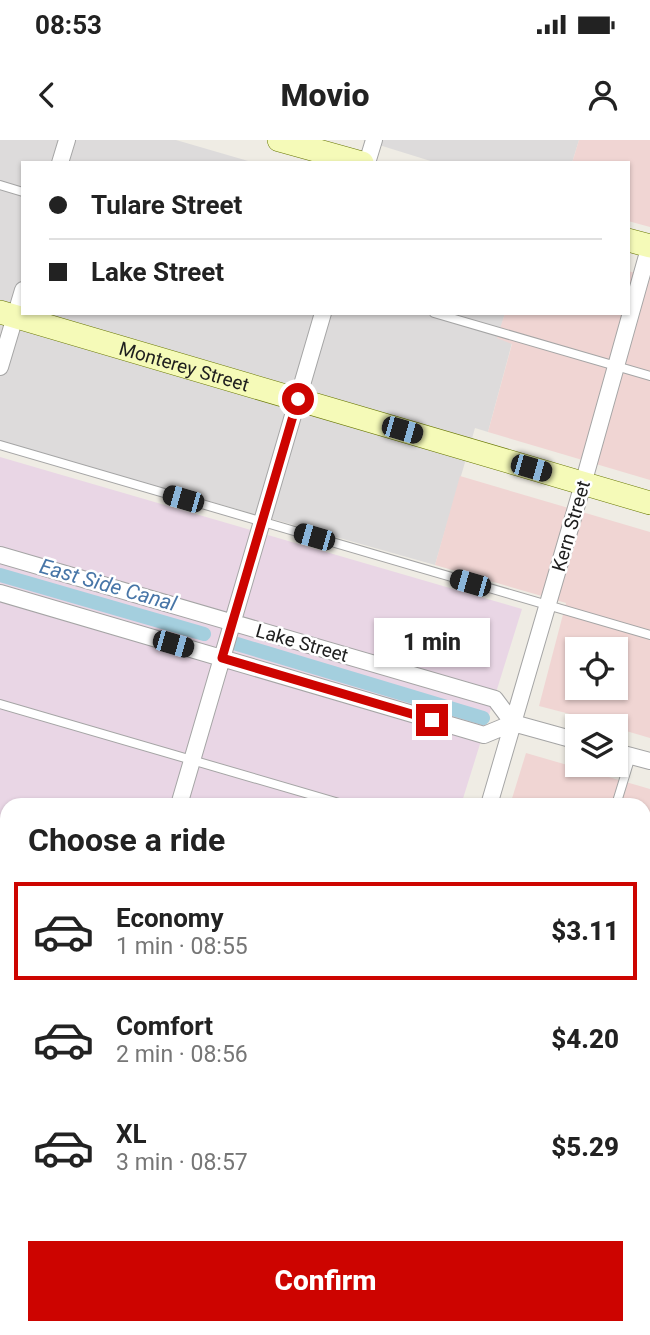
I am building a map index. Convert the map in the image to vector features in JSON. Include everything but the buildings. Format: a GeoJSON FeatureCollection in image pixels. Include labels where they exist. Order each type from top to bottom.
{"type":"FeatureCollection","features":[{"type":"Feature","properties":{"kind":"main road"},"geometry":{"type":"LineString","coordinates":[[279,140],[355,161]]}},
{"type":"Feature","properties":{"kind":"main road"},"geometry":{"type":"LineString","coordinates":[[630,241],[650,246]]}},
{"type":"Feature","properties":{"kind":"main road","name":"Monterey Street"},"geometry":{"type":"LineString","coordinates":[[7,314],[650,503]]}},
{"type":"Feature","properties":{"kind":"street"},"geometry":{"type":"LineString","coordinates":[[61,161],[67,140]]}},
{"type":"Feature","properties":{"kind":"street"},"geometry":{"type":"LineString","coordinates":[[368,161],[374,140]]}},
{"type":"Feature","properties":{"kind":"street","name":"Kern Street"},"geometry":{"type":"LineString","coordinates":[[630,314],[650,246]]}},
{"type":"Feature","properties":{"kind":"street"},"geometry":{"type":"LineString","coordinates":[[0,367],[7,314],[21,292]]}},
{"type":"Feature","properties":{"kind":"street"},"geometry":{"type":"LineString","coordinates":[[181,798],[322,315]]}},
{"type":"Feature","properties":{"kind":"street","name":"Kern Street"},"geometry":{"type":"LineString","coordinates":[[491,798],[630,315]]}},
{"type":"Feature","properties":{"kind":"street","name":"Lake Street"},"geometry":{"type":"LineString","coordinates":[[0,555],[495,699],[513,723],[484,735],[0,593]]}},
{"type":"Feature","properties":{"kind":"street"},"geometry":{"type":"LineString","coordinates":[[513,723],[565,737]]}},
{"type":"Feature","properties":{"kind":"street"},"geometry":{"type":"LineString","coordinates":[[628,755],[650,761]]}},
{"type":"Feature","properties":{"kind":"lane"},"geometry":{"type":"LineString","coordinates":[[0,185],[21,191]]}},
{"type":"Feature","properties":{"kind":"lane"},"geometry":{"type":"LineString","coordinates":[[442,315],[650,376]]}},
{"type":"Feature","properties":{"kind":"lane"},"geometry":{"type":"LineString","coordinates":[[0,445],[650,635]]}},
{"type":"Feature","properties":{"kind":"lane"},"geometry":{"type":"LineString","coordinates":[[0,704],[322,798]]}},
{"type":"Feature","properties":{"kind":"lane"},"geometry":{"type":"LineString","coordinates":[[617,798],[620,777]]}},
{"type":"Feature","properties":{"kind":"shaded area"},"geometry":{"type":"Polygon","coordinates":[[[0,140],[176,140],[248,161],[21,161],[21,315],[504,315],[498,338],[512,343],[488,432],[475,428],[435,565],[0,442],[0,140]]]}},
{"type":"Feature","properties":{"kind":"shaded area"},"geometry":{"type":"Polygon","coordinates":[[[363,140],[579,140],[573,161],[431,161],[363,140]]]}},
{"type":"Feature","properties":{"kind":"shaded area"},"geometry":{"type":"Polygon","coordinates":[[[579,140],[650,140],[650,227],[630,222],[630,161],[573,161],[579,140]]]}},
{"type":"Feature","properties":{"kind":"shaded area"},"geometry":{"type":"Polygon","coordinates":[[[630,272],[650,277],[650,480],[488,432],[512,344],[497,338],[504,315],[630,315],[630,272]]]}},
{"type":"Feature","properties":{"kind":"shaded area"},"geometry":{"type":"Polygon","coordinates":[[[0,457],[522,609],[463,798],[0,798],[0,457]]]}},
{"type":"Feature","properties":{"kind":"shaded area"},"geometry":{"type":"Polygon","coordinates":[[[460,476],[650,532],[650,738],[628,732],[628,714],[570,714],[539,706],[566,603],[435,565],[460,476]]]}},
{"type":"Feature","properties":{"kind":"shaded area"},"geometry":{"type":"Polygon","coordinates":[[[526,753],[565,764],[565,777],[609,777],[650,789],[650,798],[512,798],[526,753]]]}},
{"type":"Feature","properties":{"kind":"waterway","name":"East Side Canal"},"geometry":{"type":"LineString","coordinates":[[0,575],[204,634]]}},
{"type":"Feature","properties":{"kind":"waterway","name":"East Side Canal"},"geometry":{"type":"LineString","coordinates":[[237,644],[483,718]]}},
{"type":"Feature","properties":{"kind":"route"},"geometry":{"type":"LineString","coordinates":[[298,399],[222,658],[432,720]]}}]}
